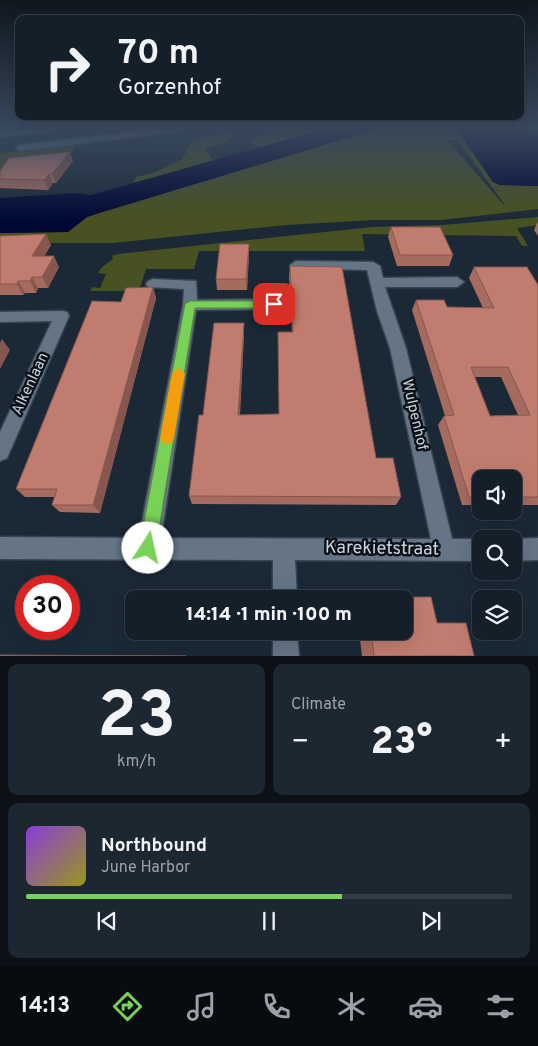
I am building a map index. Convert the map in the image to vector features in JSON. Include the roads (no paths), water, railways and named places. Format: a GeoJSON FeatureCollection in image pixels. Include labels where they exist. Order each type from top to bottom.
{"type":"FeatureCollection","features":[{"type":"Feature","properties":{"kind":"street","name":"Wulpenhof"},"geometry":{"type":"LineString","coordinates":[[296,265],[372,266],[384,311],[398,348],[444,550]]}},
{"type":"Feature","properties":{"kind":"street"},"geometry":{"type":"LineString","coordinates":[[377,283],[457,282]]}},
{"type":"Feature","properties":{"kind":"street"},"geometry":{"type":"LineString","coordinates":[[148,548],[190,304],[191,284],[154,284]]}},
{"type":"Feature","properties":{"kind":"street"},"geometry":{"type":"LineString","coordinates":[[190,304],[274,304]]}},
{"type":"Feature","properties":{"kind":"street","name":"Alkenlaan"},"geometry":{"type":"LineString","coordinates":[[0,316],[62,316],[0,452]]}},
{"type":"Feature","properties":{"kind":"street","name":"Karekietstraat"},"geometry":{"type":"LineString","coordinates":[[0,548],[472,550]]}},
{"type":"Feature","properties":{"kind":"street"},"geometry":{"type":"LineString","coordinates":[[284,548],[284,590]]}},
{"type":"Feature","properties":{"kind":"street"},"geometry":{"type":"LineString","coordinates":[[522,550],[538,549]]}},
{"type":"Feature","properties":{"kind":"street"},"geometry":{"type":"LineString","coordinates":[[285,640],[286,656]]}},
{"type":"Feature","properties":{"kind":"water"},"geometry":{"type":"Polygon","coordinates":[[[220,159],[279,159],[87,217],[68,232],[0,233],[0,198],[76,193],[91,195],[220,159]]]}},
{"type":"Feature","properties":{"kind":"water"},"geometry":{"type":"Polygon","coordinates":[[[477,159],[538,159],[538,186],[500,185],[493,182],[477,159]]]}}]}
